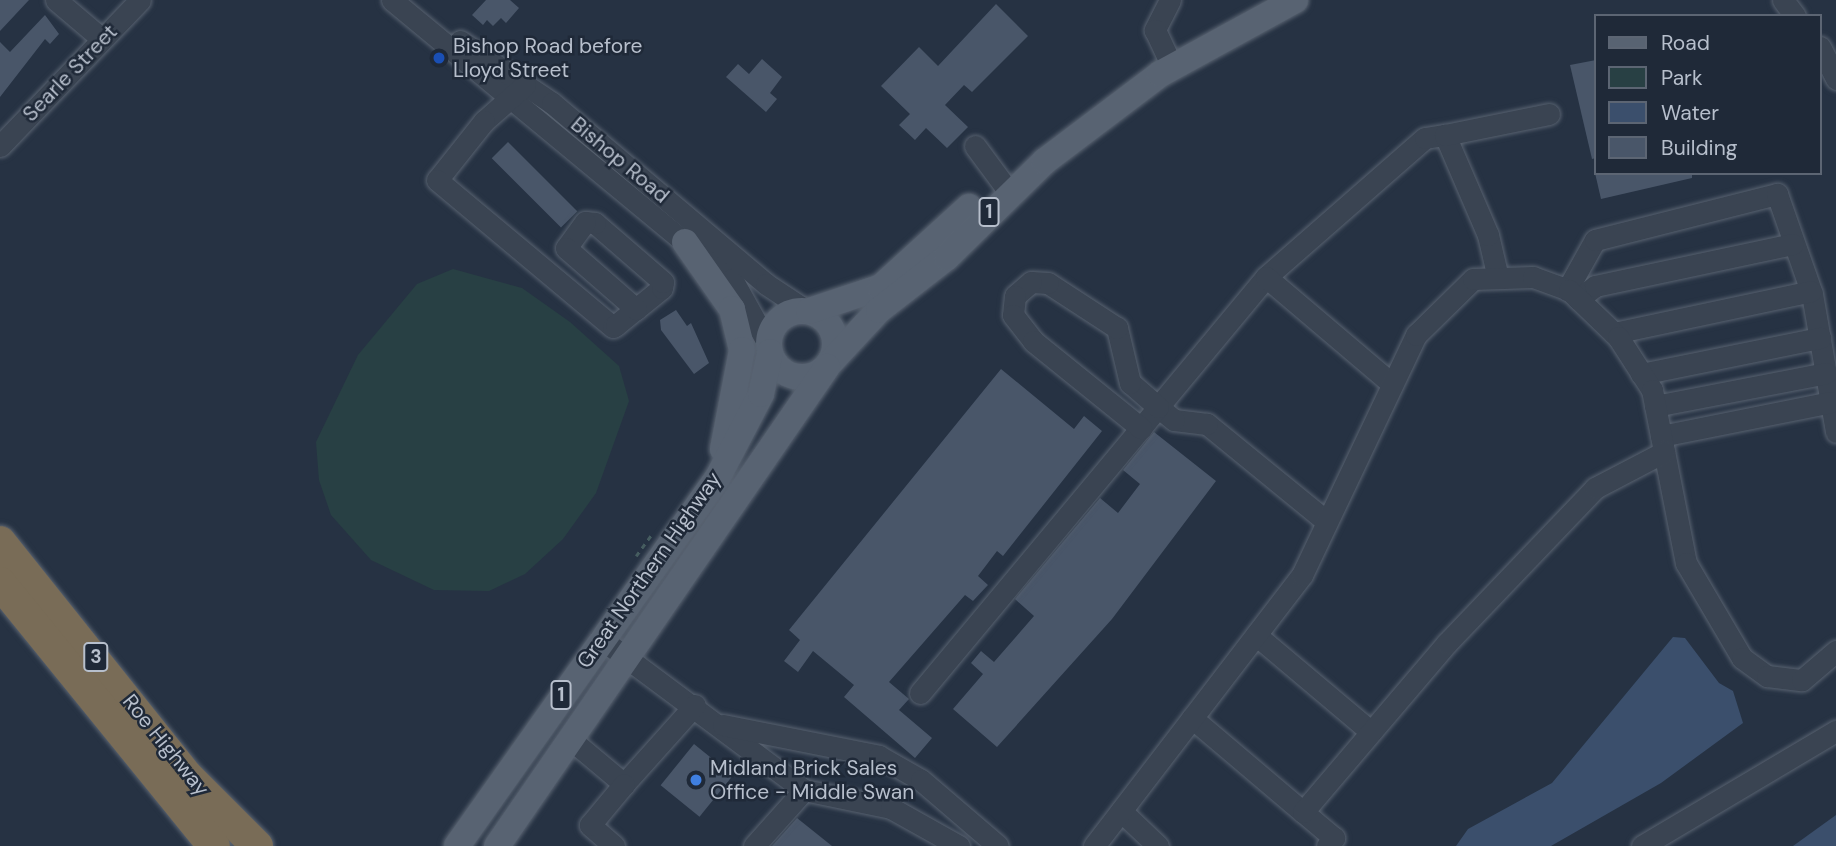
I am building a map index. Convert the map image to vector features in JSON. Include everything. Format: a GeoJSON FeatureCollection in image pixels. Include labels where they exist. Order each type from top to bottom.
{"type":"FeatureCollection","features":[{"type":"Feature","properties":{"kind":"highway","name":"Roe Highway"},"geometry":{"type":"LineString","coordinates":[[0,542],[187,776],[257,846]]}},
{"type":"Feature","properties":{"kind":"highway","name":"Roe Highway"},"geometry":{"type":"LineString","coordinates":[[0,583],[214,846]]}},
{"type":"Feature","properties":{"kind":"highway"},"geometry":{"type":"LineString","coordinates":[[187,776],[271,846]]}},
{"type":"Feature","properties":{"kind":"main road","name":"Great Northern Highway"},"geometry":{"type":"LineString","coordinates":[[808,311],[881,287],[1004,185],[1166,70],[1295,0]]}},
{"type":"Feature","properties":{"kind":"main road","name":"Great Northern Highway"},"geometry":{"type":"LineString","coordinates":[[498,846],[625,656],[828,365],[1004,185]]}},
{"type":"Feature","properties":{"kind":"main road"},"geometry":{"type":"LineString","coordinates":[[685,242],[732,309],[742,350],[717,479]]}},
{"type":"Feature","properties":{"kind":"main road"},"geometry":{"type":"LineString","coordinates":[[808,311],[835,335],[828,365]]}},
{"type":"Feature","properties":{"kind":"main road","name":"1"},"geometry":{"type":"LineString","coordinates":[[808,311],[780,318],[769,348],[794,376],[828,365]]}},
{"type":"Feature","properties":{"kind":"main road","name":"Great Northern Highway"},"geometry":{"type":"LineString","coordinates":[[457,846],[600,638],[717,479],[761,394],[769,348]]}},
{"type":"Feature","properties":{"kind":"main road"},"geometry":{"type":"LineString","coordinates":[[521,752],[550,737],[569,738]]}},
{"type":"Feature","properties":{"kind":"street"},"geometry":{"type":"LineString","coordinates":[[56,0],[102,39]]}},
{"type":"Feature","properties":{"kind":"street","name":"Searle Street"},"geometry":{"type":"LineString","coordinates":[[0,146],[139,0]]}},
{"type":"Feature","properties":{"kind":"street","name":"Bishop Road"},"geometry":{"type":"LineString","coordinates":[[392,0],[425,28],[434,25],[766,284],[808,311]]}},
{"type":"Feature","properties":{"kind":"street"},"geometry":{"type":"LineString","coordinates":[[1166,70],[1155,30],[1170,0]]}},
{"type":"Feature","properties":{"kind":"street"},"geometry":{"type":"LineString","coordinates":[[1822,51],[1836,79]]}},
{"type":"Feature","properties":{"kind":"street"},"geometry":{"type":"LineString","coordinates":[[519,92],[484,121],[437,180],[605,325],[616,326],[636,309],[663,282],[588,220],[566,248],[636,309]]}},
{"type":"Feature","properties":{"kind":"street","name":"Bishop Road"},"geometry":{"type":"LineString","coordinates":[[519,92],[685,242],[693,237],[722,266],[769,348]]}},
{"type":"Feature","properties":{"kind":"street"},"geometry":{"type":"LineString","coordinates":[[920,693],[1266,277],[1425,138],[1549,114]]}},
{"type":"Feature","properties":{"kind":"street"},"geometry":{"type":"LineString","coordinates":[[0,130],[23,123]]}},
{"type":"Feature","properties":{"kind":"street"},"geometry":{"type":"LineString","coordinates":[[1446,135],[1488,235],[1499,278]]}},
{"type":"Feature","properties":{"kind":"street"},"geometry":{"type":"LineString","coordinates":[[975,146],[1004,185]]}},
{"type":"Feature","properties":{"kind":"street"},"geometry":{"type":"LineString","coordinates":[[1572,294],[1595,240],[1777,194],[1811,291],[1836,432]]}},
{"type":"Feature","properties":{"kind":"street"},"geometry":{"type":"LineString","coordinates":[[1572,294],[1595,286],[1793,244]]}},
{"type":"Feature","properties":{"kind":"street"},"geometry":{"type":"LineString","coordinates":[[1266,277],[1392,384]]}},
{"type":"Feature","properties":{"kind":"street"},"geometry":{"type":"LineString","coordinates":[[1094,846],[1302,575],[1416,335],[1473,279],[1533,277],[1572,294],[1614,333],[1642,374],[1655,406],[1686,563],[1742,658],[1767,676],[1802,680],[1836,651]]}},
{"type":"Feature","properties":{"kind":"street"},"geometry":{"type":"LineString","coordinates":[[1141,428],[1033,341],[1013,315],[1015,296],[1031,282],[1048,283],[1117,328],[1130,383],[1174,420],[1208,424],[1326,521]]}},
{"type":"Feature","properties":{"kind":"street"},"geometry":{"type":"LineString","coordinates":[[1614,333],[1811,291]]}},
{"type":"Feature","properties":{"kind":"street"},"geometry":{"type":"LineString","coordinates":[[1642,374],[1820,338]]}},
{"type":"Feature","properties":{"kind":"street"},"geometry":{"type":"LineString","coordinates":[[1655,406],[1826,373]]}},
{"type":"Feature","properties":{"kind":"street"},"geometry":{"type":"LineString","coordinates":[[1303,812],[1371,732],[1595,488],[1662,444],[1831,402]]}},
{"type":"Feature","properties":{"kind":"street"},"geometry":{"type":"LineString","coordinates":[[1256,635],[1371,732]]}},
{"type":"Feature","properties":{"kind":"street"},"geometry":{"type":"LineString","coordinates":[[600,638],[723,724],[804,790],[891,808],[959,846]]}},
{"type":"Feature","properties":{"kind":"street"},"geometry":{"type":"LineString","coordinates":[[614,846],[590,825],[695,705]]}},
{"type":"Feature","properties":{"kind":"street"},"geometry":{"type":"LineString","coordinates":[[1192,719],[1334,838],[1327,846]]}},
{"type":"Feature","properties":{"kind":"street"},"geometry":{"type":"LineString","coordinates":[[723,724],[879,756],[921,780],[998,846]]}},
{"type":"Feature","properties":{"kind":"street"},"geometry":{"type":"LineString","coordinates":[[1642,846],[1836,731]]}},
{"type":"Feature","properties":{"kind":"street"},"geometry":{"type":"LineString","coordinates":[[569,738],[624,784]]}},
{"type":"Feature","properties":{"kind":"street"},"geometry":{"type":"LineString","coordinates":[[754,846],[804,790]]}},
{"type":"Feature","properties":{"kind":"street"},"geometry":{"type":"LineString","coordinates":[[1121,811],[1158,846]]}},
{"type":"Feature","properties":{"kind":"green space"},"geometry":{"type":"Polygon","coordinates":[[[453,269],[522,288],[570,322],[619,366],[629,401],[596,493],[563,539],[525,574],[489,591],[434,590],[371,560],[331,515],[319,480],[316,442],[358,355],[417,284],[453,269]]]}},
{"type":"Feature","properties":{"kind":"water"},"geometry":{"type":"Polygon","coordinates":[[[1673,637],[1685,638],[1719,683],[1733,691],[1743,723],[1661,783],[1551,846],[1456,846],[1468,829],[1552,783],[1673,637]]]}},
{"type":"Feature","properties":{"kind":"water"},"geometry":{"type":"Polygon","coordinates":[[[1836,815],[1836,846],[1793,846],[1836,815]]]}},
{"type":"Feature","properties":{"kind":"building"},"geometry":{"type":"Polygon","coordinates":[[[0,0],[29,0],[0,31],[0,0]]]}},
{"type":"Feature","properties":{"kind":"building"},"geometry":{"type":"Polygon","coordinates":[[[486,0],[510,0],[519,8],[506,23],[501,18],[493,26],[487,20],[483,25],[472,15],[486,0]]]}},
{"type":"Feature","properties":{"kind":"building"},"geometry":{"type":"Polygon","coordinates":[[[996,4],[1028,36],[972,92],[964,85],[945,105],[968,127],[947,148],[926,128],[915,140],[899,125],[910,114],[881,86],[919,47],[938,66],[996,4]]]}},
{"type":"Feature","properties":{"kind":"building"},"geometry":{"type":"Polygon","coordinates":[[[45,15],[59,34],[50,44],[45,39],[0,97],[0,42],[10,52],[45,15]]]}},
{"type":"Feature","properties":{"kind":"building"},"geometry":{"type":"Polygon","coordinates":[[[762,59],[782,77],[770,93],[777,99],[766,112],[726,77],[738,64],[749,74],[762,59]]]}},
{"type":"Feature","properties":{"kind":"building"},"geometry":{"type":"Polygon","coordinates":[[[1594,60],[1592,159],[1570,65],[1594,60]]]}},
{"type":"Feature","properties":{"kind":"building"},"geometry":{"type":"Polygon","coordinates":[[[508,142],[577,211],[561,228],[492,158],[508,142]]]}},
{"type":"Feature","properties":{"kind":"building"},"geometry":{"type":"Polygon","coordinates":[[[1595,175],[1692,175],[1692,178],[1601,199],[1595,175]]]}},
{"type":"Feature","properties":{"kind":"building"},"geometry":{"type":"Polygon","coordinates":[[[676,310],[687,326],[691,323],[709,363],[694,374],[661,330],[660,320],[676,310]]]}},
{"type":"Feature","properties":{"kind":"building"},"geometry":{"type":"Polygon","coordinates":[[[1001,369],[1074,429],[1084,416],[1102,431],[1003,556],[997,551],[978,576],[988,585],[973,601],[965,595],[889,682],[909,699],[899,710],[932,738],[915,758],[844,697],[854,685],[813,651],[798,672],[784,661],[800,640],[789,630],[1001,369]]]}},
{"type":"Feature","properties":{"kind":"building"},"geometry":{"type":"Polygon","coordinates":[[[1154,432],[1216,481],[1112,619],[997,747],[953,709],[983,674],[971,663],[981,651],[994,662],[1034,616],[1015,599],[1100,498],[1118,513],[1140,484],[1123,470],[1154,432]]]}},
{"type":"Feature","properties":{"kind":"building","name":"Midland Brick Sales Office - Middle Swan"},"geometry":{"type":"Polygon","coordinates":[[[694,744],[733,775],[700,817],[661,785],[694,744]]]}},
{"type":"Feature","properties":{"kind":"building"},"geometry":{"type":"Polygon","coordinates":[[[797,818],[832,846],[772,846],[797,818]]]}},
{"type":"Feature","properties":{"kind":"place","name":"Bishop Road before Lloyd Street"},"geometry":{"type":"Point","coordinates":[439,58]}},
{"type":"Feature","properties":{"kind":"place","name":"Midland Brick Sales Office - Middle Swan"},"geometry":{"type":"Point","coordinates":[696,780]}}]}
